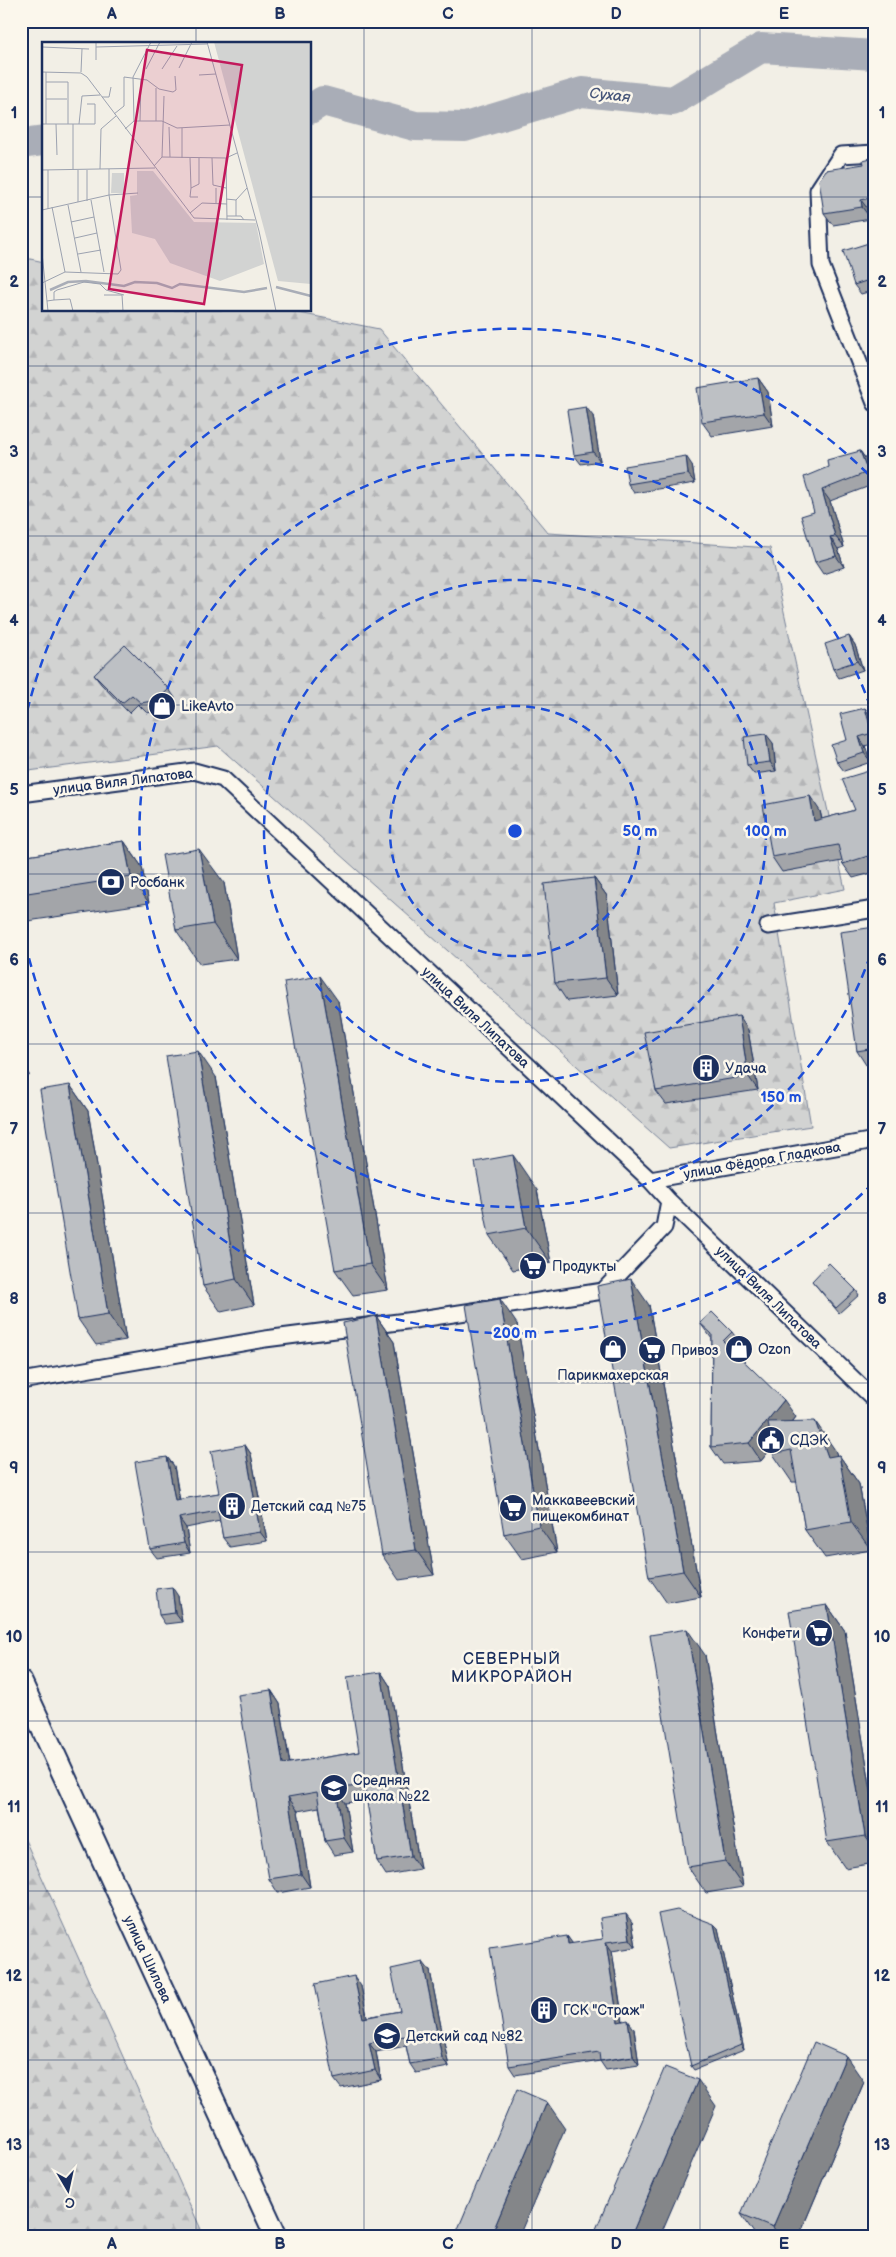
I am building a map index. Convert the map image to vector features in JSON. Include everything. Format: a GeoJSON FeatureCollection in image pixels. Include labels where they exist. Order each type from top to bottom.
{"type":"FeatureCollection","features":[{"type":"Feature","properties":{"kind":"main road","name":"улица Шилова"},"geometry":{"type":"LineString","coordinates":[[21,1682],[276,2236]]}},
{"type":"Feature","properties":{"kind":"street"},"geometry":{"type":"LineString","coordinates":[[875,154],[840,155],[818,190],[821,265],[875,403]]}},
{"type":"Feature","properties":{"kind":"street","name":"улица Виля Липатова"},"geometry":{"type":"LineString","coordinates":[[21,794],[194,771],[223,779],[650,1180],[669,1201],[875,1400]]}},
{"type":"Feature","properties":{"kind":"street"},"geometry":{"type":"LineString","coordinates":[[768,926],[875,909]]}},
{"type":"Feature","properties":{"kind":"street","name":"улица Фёдора Гладкова"},"geometry":{"type":"LineString","coordinates":[[650,1180],[875,1140]]}},
{"type":"Feature","properties":{"kind":"street"},"geometry":{"type":"LineString","coordinates":[[21,1381],[265,1339],[414,1320],[603,1291],[664,1228],[669,1201]]}},
{"type":"Feature","properties":{"kind":"green space"},"geometry":{"type":"Polygon","coordinates":[[[21,257],[42,262],[42,311],[289,311],[379,329],[548,533],[770,548],[845,889],[774,903],[811,1126],[669,1148],[218,746],[21,772],[21,257]]]}},
{"type":"Feature","properties":{"kind":"green space"},"geometry":{"type":"Polygon","coordinates":[[[21,1831],[204,2236],[21,2236],[21,1831]]]}},
{"type":"Feature","properties":{"kind":"building"},"geometry":{"type":"Polygon","coordinates":[[[875,157],[875,197],[861,200],[862,207],[824,213],[819,180],[826,170],[864,164],[863,160],[875,157]]]}},
{"type":"Feature","properties":{"kind":"building"},"geometry":{"type":"Polygon","coordinates":[[[875,241],[875,278],[854,285],[843,251],[875,241]]]}},
{"type":"Feature","properties":{"kind":"building"},"geometry":{"type":"Polygon","coordinates":[[[758,378],[764,413],[702,422],[697,388],[758,378]]]}},
{"type":"Feature","properties":{"kind":"building"},"geometry":{"type":"Polygon","coordinates":[[[586,407],[593,452],[574,455],[567,410],[586,407]]]}},
{"type":"Feature","properties":{"kind":"building"},"geometry":{"type":"Polygon","coordinates":[[[860,451],[868,472],[822,490],[835,536],[830,537],[836,556],[815,562],[801,516],[814,512],[804,477],[828,467],[827,460],[860,451]]]}},
{"type":"Feature","properties":{"kind":"building"},"geometry":{"type":"Polygon","coordinates":[[[686,456],[688,474],[628,484],[625,466],[686,456]]]}},
{"type":"Feature","properties":{"kind":"building"},"geometry":{"type":"Polygon","coordinates":[[[849,636],[857,661],[833,669],[825,644],[849,636]]]}},
{"type":"Feature","properties":{"kind":"building"},"geometry":{"type":"Polygon","coordinates":[[[125,645],[169,689],[157,700],[141,703],[132,695],[122,703],[94,675],[125,645]]]}},
{"type":"Feature","properties":{"kind":"building"},"geometry":{"type":"Polygon","coordinates":[[[865,708],[872,733],[859,737],[864,753],[837,762],[831,745],[847,740],[840,714],[865,708]]]}},
{"type":"Feature","properties":{"kind":"building"},"geometry":{"type":"Polygon","coordinates":[[[766,734],[770,762],[747,765],[744,737],[766,734]]]}},
{"type":"Feature","properties":{"kind":"building"},"geometry":{"type":"Polygon","coordinates":[[[872,770],[875,776],[875,867],[872,868],[868,856],[843,864],[838,845],[772,857],[763,805],[810,796],[814,821],[855,810],[842,779],[872,770]]]}},
{"type":"Feature","properties":{"kind":"building"},"geometry":{"type":"Polygon","coordinates":[[[124,841],[131,877],[21,894],[21,857],[124,841]]]}},
{"type":"Feature","properties":{"kind":"building"},"geometry":{"type":"Polygon","coordinates":[[[199,849],[213,924],[176,930],[162,855],[199,849]]]}},
{"type":"Feature","properties":{"kind":"building"},"geometry":{"type":"Polygon","coordinates":[[[594,878],[606,978],[555,983],[544,884],[594,878]]]}},
{"type":"Feature","properties":{"kind":"building"},"geometry":{"type":"Polygon","coordinates":[[[875,927],[875,1048],[857,1051],[840,932],[875,927]]]}},
{"type":"Feature","properties":{"kind":"building"},"geometry":{"type":"Polygon","coordinates":[[[320,976],[370,1264],[335,1270],[284,982],[320,976]]]}},
{"type":"Feature","properties":{"kind":"building","name":"Удача"},"geometry":{"type":"Polygon","coordinates":[[[739,1016],[748,1076],[656,1091],[644,1032],[739,1016]]]}},
{"type":"Feature","properties":{"kind":"building"},"geometry":{"type":"Polygon","coordinates":[[[198,1051],[236,1279],[203,1286],[166,1056],[198,1051]]]}},
{"type":"Feature","properties":{"kind":"building"},"geometry":{"type":"Polygon","coordinates":[[[70,1085],[108,1314],[78,1319],[40,1090],[70,1085]]]}},
{"type":"Feature","properties":{"kind":"building"},"geometry":{"type":"Polygon","coordinates":[[[513,1155],[526,1228],[489,1235],[475,1162],[513,1155]]]}},
{"type":"Feature","properties":{"kind":"building"},"geometry":{"type":"Polygon","coordinates":[[[829,1263],[856,1290],[836,1308],[812,1281],[829,1263]]]}},
{"type":"Feature","properties":{"kind":"building"},"geometry":{"type":"Polygon","coordinates":[[[631,1279],[683,1571],[649,1577],[597,1286],[631,1279]]]}},
{"type":"Feature","properties":{"kind":"building"},"geometry":{"type":"Polygon","coordinates":[[[500,1299],[539,1526],[504,1534],[466,1305],[500,1299]]]}},
{"type":"Feature","properties":{"kind":"building"},"geometry":{"type":"Polygon","coordinates":[[[712,1312],[732,1332],[723,1341],[784,1400],[749,1443],[711,1447],[712,1334],[700,1323],[712,1312]]]}},
{"type":"Feature","properties":{"kind":"building"},"geometry":{"type":"Polygon","coordinates":[[[376,1316],[416,1550],[382,1555],[343,1323],[376,1316]]]}},
{"type":"Feature","properties":{"kind":"building"},"geometry":{"type":"Polygon","coordinates":[[[815,1421],[828,1457],[839,1455],[851,1522],[805,1530],[791,1450],[773,1454],[768,1422],[815,1421]]]}},
{"type":"Feature","properties":{"kind":"building","name":"Детский сад №75"},"geometry":{"type":"Polygon","coordinates":[[[245,1445],[260,1532],[223,1538],[218,1511],[179,1518],[184,1543],[150,1549],[135,1462],[167,1457],[175,1500],[219,1493],[211,1451],[245,1445]]]}},
{"type":"Feature","properties":{"kind":"building"},"geometry":{"type":"Polygon","coordinates":[[[172,1587],[175,1613],[159,1615],[156,1589],[172,1587]]]}},
{"type":"Feature","properties":{"kind":"building"},"geometry":{"type":"Polygon","coordinates":[[[827,1605],[865,1836],[827,1842],[789,1611],[827,1605]]]}},
{"type":"Feature","properties":{"kind":"building"},"geometry":{"type":"Polygon","coordinates":[[[687,1629],[725,1861],[688,1867],[650,1635],[687,1629]]]}},
{"type":"Feature","properties":{"kind":"building","name":"Средняя школа №22"},"geometry":{"type":"Polygon","coordinates":[[[381,1672],[411,1856],[377,1861],[364,1785],[336,1789],[344,1838],[325,1841],[317,1792],[288,1797],[301,1874],[269,1879],[238,1695],[271,1690],[283,1764],[359,1752],[347,1677],[381,1672]]]}},
{"type":"Feature","properties":{"kind":"building"},"geometry":{"type":"Polygon","coordinates":[[[677,1910],[714,1924],[741,2045],[691,2066],[658,1914],[677,1910]]]}},
{"type":"Feature","properties":{"kind":"building"},"geometry":{"type":"Polygon","coordinates":[[[626,1914],[630,1939],[606,1942],[618,2022],[628,2020],[633,2056],[600,2061],[599,2052],[509,2066],[490,1948],[567,1936],[568,1944],[603,1939],[600,1918],[626,1914]]]}},
{"type":"Feature","properties":{"kind":"building","name":"Детский сад №82"},"geometry":{"type":"Polygon","coordinates":[[[423,1962],[442,2058],[410,2064],[404,2036],[369,2043],[375,2070],[334,2079],[315,1984],[354,1976],[363,2018],[400,2011],[391,1969],[423,1962]]]}},
{"type":"Feature","properties":{"kind":"building"},"geometry":{"type":"Polygon","coordinates":[[[814,2042],[846,2056],[773,2227],[741,2214],[814,2042]]]}},
{"type":"Feature","properties":{"kind":"building"},"geometry":{"type":"Polygon","coordinates":[[[665,2067],[698,2080],[631,2236],[593,2236],[665,2067]]]}},
{"type":"Feature","properties":{"kind":"building"},"geometry":{"type":"Polygon","coordinates":[[[517,2089],[547,2102],[491,2236],[455,2236],[517,2089]]]}},
{"type":"Feature","properties":{"kind":"waterway","name":"Сухая"},"geometry":{"type":"LineString","coordinates":[[311,108],[323,101],[415,126],[465,127],[582,92],[673,101],[761,48],[875,55]]}},
{"type":"Feature","properties":{"kind":"waterway","name":"Сухая"},"geometry":{"type":"LineString","coordinates":[[21,144],[42,141]]}},
{"type":"Feature","properties":{"kind":"place","name":"LikeAvto"},"geometry":{"type":"Point","coordinates":[162,706]}},
{"type":"Feature","properties":{"kind":"place","name":"Росбанк"},"geometry":{"type":"Point","coordinates":[111,882]}},
{"type":"Feature","properties":{"kind":"place","name":"Удача"},"geometry":{"type":"Point","coordinates":[706,1068]}},
{"type":"Feature","properties":{"kind":"place","name":"Продукты"},"geometry":{"type":"Point","coordinates":[533,1266]}},
{"type":"Feature","properties":{"kind":"place","name":"Парикмахерская"},"geometry":{"type":"Point","coordinates":[613,1349]}},
{"type":"Feature","properties":{"kind":"place","name":"Ozon"},"geometry":{"type":"Point","coordinates":[739,1349]}},
{"type":"Feature","properties":{"kind":"place","name":"Привоз"},"geometry":{"type":"Point","coordinates":[652,1350]}},
{"type":"Feature","properties":{"kind":"place","name":"СДЭК"},"geometry":{"type":"Point","coordinates":[771,1440]}},
{"type":"Feature","properties":{"kind":"place","name":"Детский сад №75"},"geometry":{"type":"Point","coordinates":[232,1506]}},
{"type":"Feature","properties":{"kind":"place","name":"Маккавеевский пищекомбинат"},"geometry":{"type":"Point","coordinates":[513,1508]}},
{"type":"Feature","properties":{"kind":"place","name":"Конфети"},"geometry":{"type":"Point","coordinates":[819,1633]}},
{"type":"Feature","properties":{"kind":"place","name":"Средняя школа №22"},"geometry":{"type":"Point","coordinates":[334,1788]}},
{"type":"Feature","properties":{"kind":"place","name":"ГСК \"Страж\""},"geometry":{"type":"Point","coordinates":[544,2010]}},
{"type":"Feature","properties":{"kind":"place","name":"Детский сад №82"},"geometry":{"type":"Point","coordinates":[387,2036]}},
{"type":"Feature","properties":{"kind":"district","name":"СЕВЕРНЫЙ МИКРОРАЙОН"},"geometry":{"type":"Point","coordinates":[512,1667]}}]}
